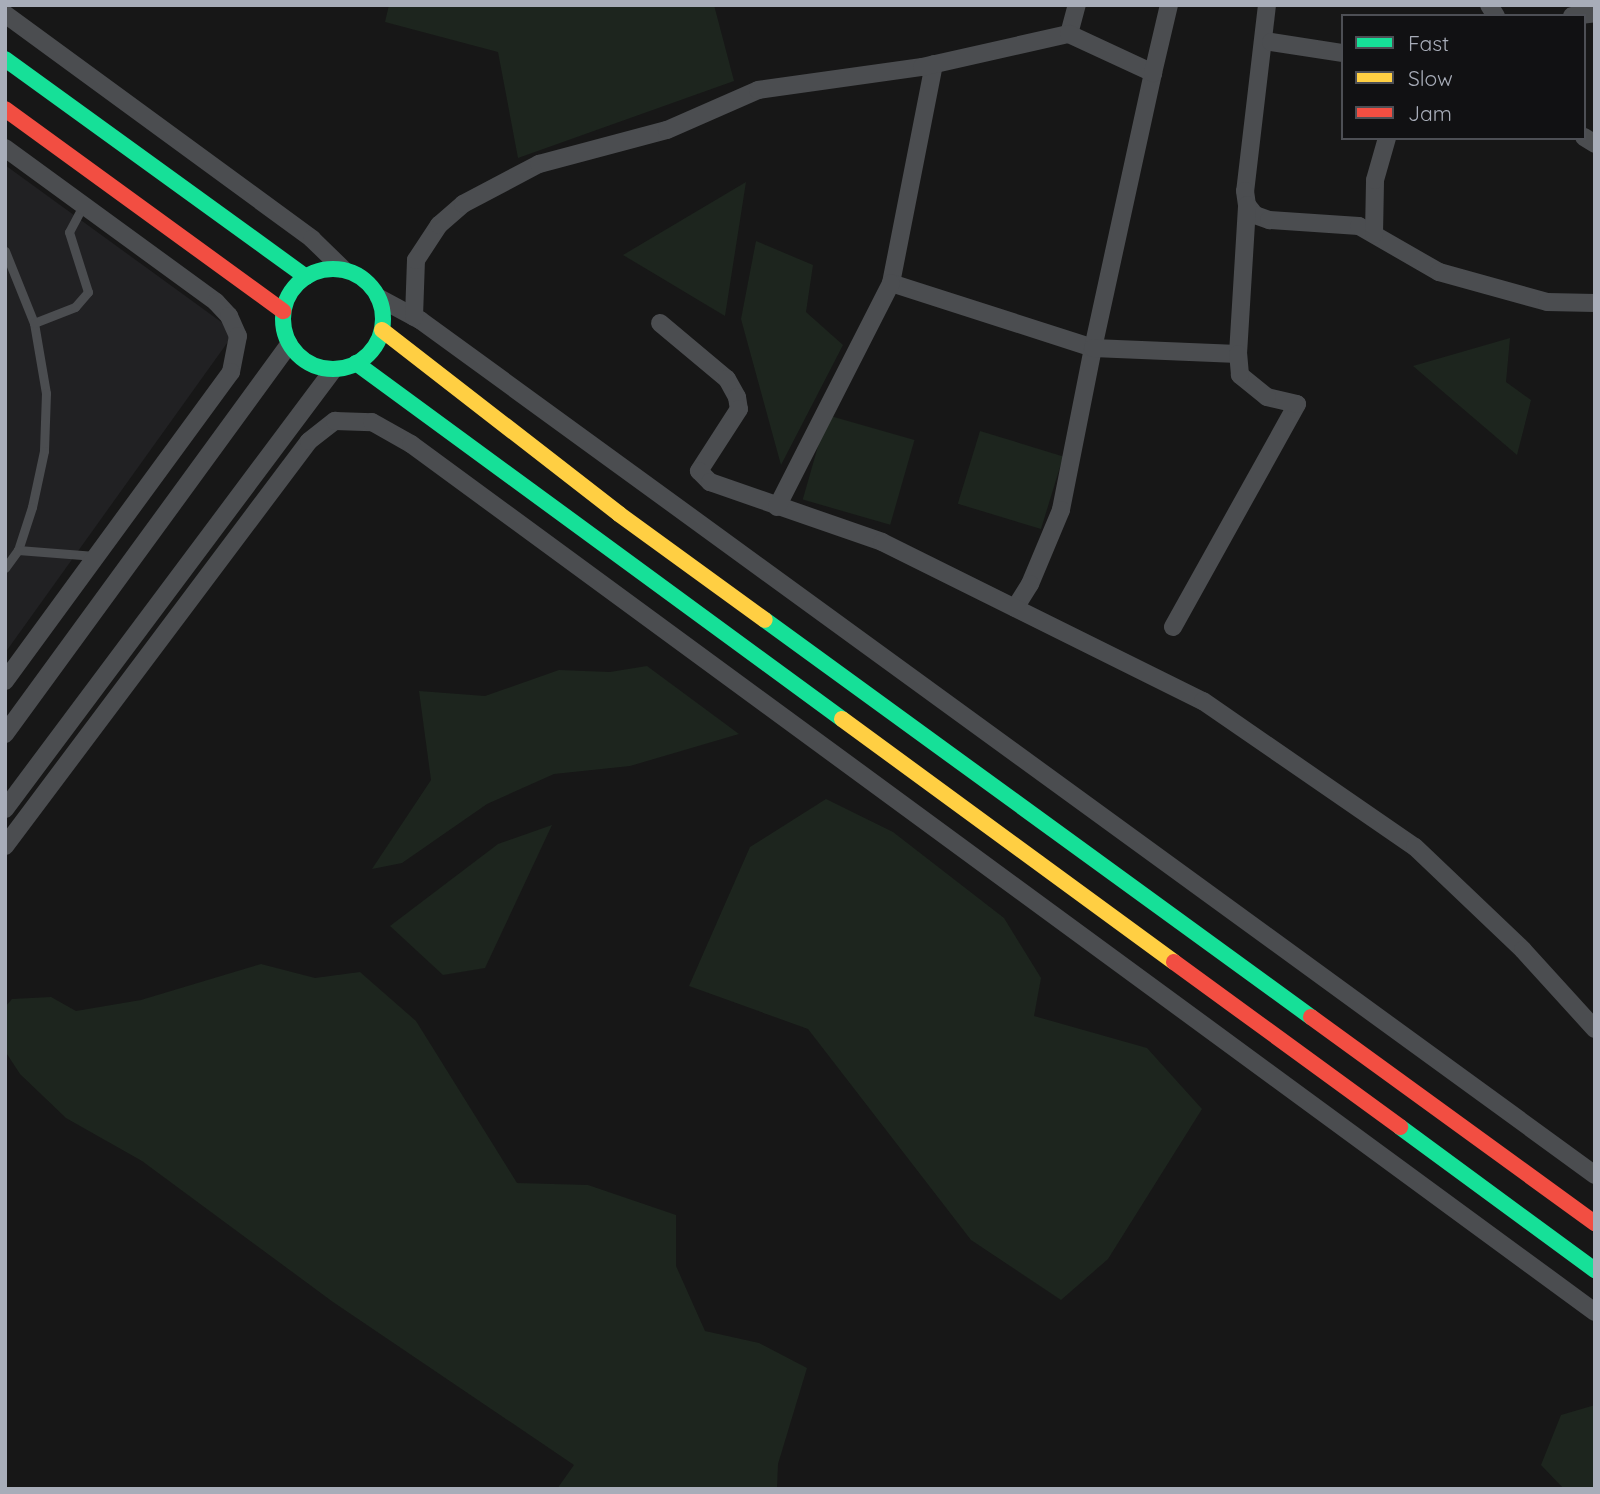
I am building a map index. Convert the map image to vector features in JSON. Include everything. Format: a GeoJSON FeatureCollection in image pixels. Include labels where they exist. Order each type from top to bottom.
{"type":"FeatureCollection","features":[{"type":"Feature","properties":{"kind":"street"},"geometry":{"type":"LineString","coordinates":[[1069,34],[1077,5]]}},
{"type":"Feature","properties":{"kind":"street"},"geometry":{"type":"LineString","coordinates":[[1015,607],[1030,584],[1060,510],[1169,5]]}},
{"type":"Feature","properties":{"kind":"street"},"geometry":{"type":"LineString","coordinates":[[1173,627],[1297,404],[1267,397],[1241,375],[1238,354],[1247,205],[1245,191],[1267,5]]}},
{"type":"Feature","properties":{"kind":"street"},"geometry":{"type":"LineString","coordinates":[[5,14],[312,239],[342,269],[370,285],[379,298],[414,317],[1595,1175]]}},
{"type":"Feature","properties":{"kind":"street"},"geometry":{"type":"LineString","coordinates":[[414,317],[416,260],[439,225],[463,204],[504,180],[584,149],[667,130],[758,90],[934,64],[1069,34],[1153,73]]}},
{"type":"Feature","properties":{"kind":"street"},"geometry":{"type":"LineString","coordinates":[[1270,42],[1341,53]]}},
{"type":"Feature","properties":{"kind":"street"},"geometry":{"type":"LineString","coordinates":[[5,60],[306,277]]}},
{"type":"Feature","properties":{"kind":"street"},"geometry":{"type":"LineString","coordinates":[[777,507],[891,282],[934,64]]}},
{"type":"Feature","properties":{"kind":"street"},"geometry":{"type":"LineString","coordinates":[[5,109],[283,311]]}},
{"type":"Feature","properties":{"kind":"street"},"geometry":{"type":"LineString","coordinates":[[1374,234],[1375,180],[1386,140]]}},
{"type":"Feature","properties":{"kind":"street"},"geometry":{"type":"LineString","coordinates":[[5,148],[216,302],[229,316],[238,336],[231,372],[5,681]]}},
{"type":"Feature","properties":{"kind":"street"},"geometry":{"type":"LineString","coordinates":[[1247,205],[1269,220],[1359,226],[1439,272],[1547,302],[1595,303]]}},
{"type":"Feature","properties":{"kind":"street"},"geometry":{"type":"LineString","coordinates":[[333,370],[300,358],[289,345],[283,311],[288,296],[306,277],[326,269],[342,269]]}},
{"type":"Feature","properties":{"kind":"street"},"geometry":{"type":"LineString","coordinates":[[891,282],[1093,348],[1238,354]]}},
{"type":"Feature","properties":{"kind":"street"},"geometry":{"type":"LineString","coordinates":[[5,809],[333,370],[356,363],[376,345],[382,330],[379,298]]}},
{"type":"Feature","properties":{"kind":"street"},"geometry":{"type":"LineString","coordinates":[[660,323],[727,379],[737,397],[739,409],[699,471],[709,482],[882,542],[1203,701],[1415,847],[1523,950],[1595,1029]]}},
{"type":"Feature","properties":{"kind":"street"},"geometry":{"type":"LineString","coordinates":[[382,330],[619,514],[1595,1223]]}},
{"type":"Feature","properties":{"kind":"street"},"geometry":{"type":"LineString","coordinates":[[5,734],[289,345]]}},
{"type":"Feature","properties":{"kind":"street"},"geometry":{"type":"LineString","coordinates":[[356,363],[1595,1270]]}},
{"type":"Feature","properties":{"kind":"street"},"geometry":{"type":"LineString","coordinates":[[5,846],[309,442],[335,421],[372,422],[411,444],[1595,1312]]}},
{"type":"Feature","properties":{"kind":"lane"},"geometry":{"type":"LineString","coordinates":[[34,323],[75,307],[88,292],[69,232],[83,206]]}},
{"type":"Feature","properties":{"kind":"lane"},"geometry":{"type":"LineString","coordinates":[[5,251],[34,323],[46,393],[44,451],[18,550],[5,568]]}},
{"type":"Feature","properties":{"kind":"lane"},"geometry":{"type":"LineString","coordinates":[[18,550],[97,556]]}},
{"type":"Feature","properties":{"kind":"shaded area"},"geometry":{"type":"Polygon","coordinates":[[[389,5],[714,5],[734,81],[518,158],[498,52],[385,22],[389,5]]]}},
{"type":"Feature","properties":{"kind":"shaded area"},"geometry":{"type":"Polygon","coordinates":[[[5,165],[235,332],[5,653],[5,165]]]}},
{"type":"Feature","properties":{"kind":"shaded area"},"geometry":{"type":"Polygon","coordinates":[[[746,182],[725,316],[623,255],[746,182]]]}},
{"type":"Feature","properties":{"kind":"shaded area"},"geometry":{"type":"Polygon","coordinates":[[[756,241],[813,265],[806,312],[843,345],[781,465],[741,319],[756,241]]]}},
{"type":"Feature","properties":{"kind":"shaded area"},"geometry":{"type":"Polygon","coordinates":[[[1510,338],[1506,382],[1531,400],[1517,455],[1413,366],[1510,338]]]}},
{"type":"Feature","properties":{"kind":"shaded area"},"geometry":{"type":"Polygon","coordinates":[[[827,415],[914,440],[890,525],[803,500],[827,415]]]}},
{"type":"Feature","properties":{"kind":"shaded area"},"geometry":{"type":"Polygon","coordinates":[[[980,431],[1063,456],[1041,529],[958,504],[980,431]]]}},
{"type":"Feature","properties":{"kind":"shaded area"},"geometry":{"type":"Polygon","coordinates":[[[647,666],[739,734],[630,766],[554,774],[487,804],[402,863],[372,869],[431,780],[419,691],[485,696],[559,670],[610,672],[647,666]]]}},
{"type":"Feature","properties":{"kind":"shaded area"},"geometry":{"type":"Polygon","coordinates":[[[826,799],[893,832],[1004,918],[1041,978],[1034,1016],[1147,1048],[1202,1109],[1108,1259],[1061,1300],[971,1240],[808,1029],[689,986],[750,847],[826,799]]]}},
{"type":"Feature","properties":{"kind":"shaded area"},"geometry":{"type":"Polygon","coordinates":[[[552,825],[485,968],[443,975],[390,926],[498,844],[552,825]]]}},
{"type":"Feature","properties":{"kind":"shaded area"},"geometry":{"type":"Polygon","coordinates":[[[261,964],[315,978],[360,972],[416,1021],[517,1183],[588,1185],[676,1215],[676,1266],[705,1331],[759,1343],[807,1368],[778,1464],[777,1489],[557,1489],[574,1465],[333,1302],[142,1161],[66,1118],[20,1074],[5,1051],[5,1007],[12,999],[51,997],[76,1011],[141,1000],[261,964]]]}},
{"type":"Feature","properties":{"kind":"shaded area"},"geometry":{"type":"Polygon","coordinates":[[[1595,1405],[1595,1489],[1564,1489],[1541,1465],[1561,1415],[1595,1405]]]}},
{"type":"Feature","properties":{"kind":"traffic: fast"},"geometry":{"type":"LineString","coordinates":[[5,59],[306,277]]}},
{"type":"Feature","properties":{"kind":"traffic: fast"},"geometry":{"type":"LineString","coordinates":[[333,269],[361,277],[375,291],[383,319],[375,347],[361,361],[333,369],[305,361],[291,347],[283,319],[291,291],[305,277],[333,269]]}},
{"type":"Feature","properties":{"kind":"traffic: fast"},"geometry":{"type":"LineString","coordinates":[[356,363],[842,719]]}},
{"type":"Feature","properties":{"kind":"traffic: fast"},"geometry":{"type":"LineString","coordinates":[[765,620],[1311,1017]]}},
{"type":"Feature","properties":{"kind":"traffic: fast"},"geometry":{"type":"LineString","coordinates":[[1400,1127],[1595,1270]]}},
{"type":"Feature","properties":{"kind":"traffic: slow"},"geometry":{"type":"LineString","coordinates":[[382,330],[619,514],[765,620]]}},
{"type":"Feature","properties":{"kind":"traffic: slow"},"geometry":{"type":"LineString","coordinates":[[842,719],[1174,962]]}},
{"type":"Feature","properties":{"kind":"traffic: jam"},"geometry":{"type":"LineString","coordinates":[[5,109],[283,311]]}},
{"type":"Feature","properties":{"kind":"traffic: jam"},"geometry":{"type":"LineString","coordinates":[[1174,962],[1400,1127]]}},
{"type":"Feature","properties":{"kind":"traffic: jam"},"geometry":{"type":"LineString","coordinates":[[1311,1017],[1595,1223]]}}]}
